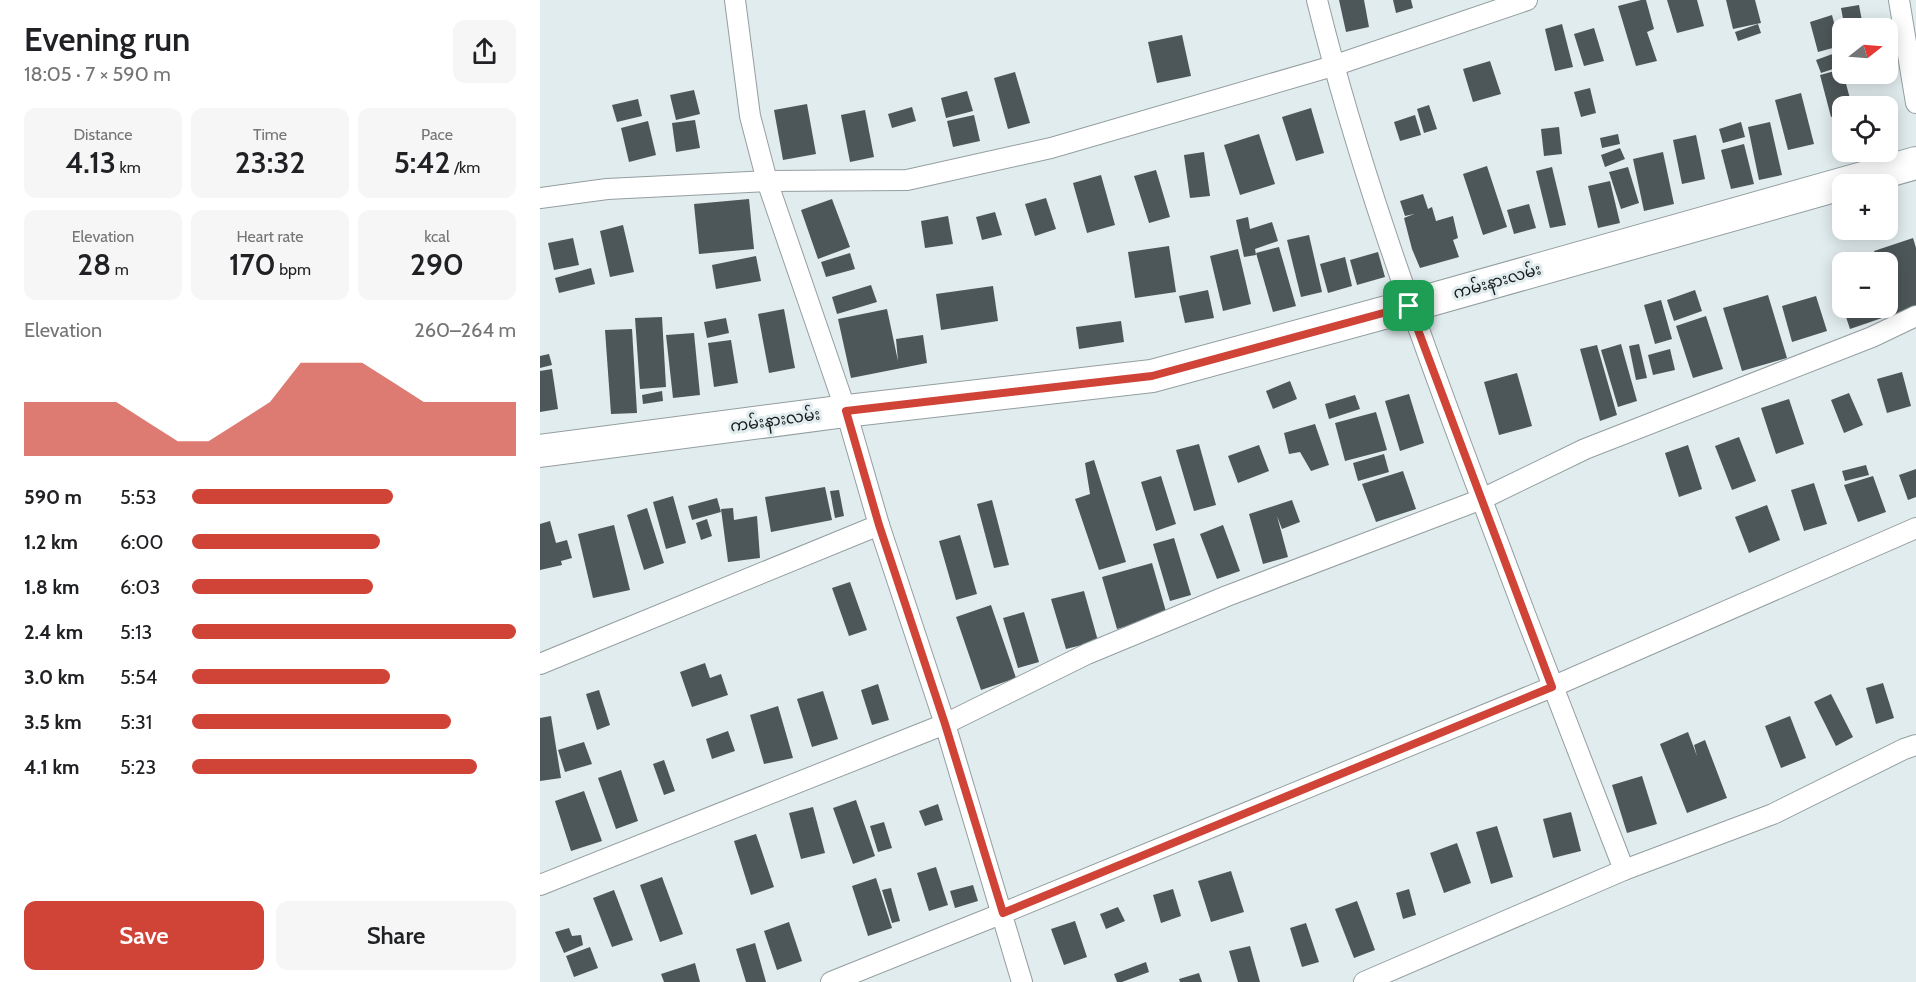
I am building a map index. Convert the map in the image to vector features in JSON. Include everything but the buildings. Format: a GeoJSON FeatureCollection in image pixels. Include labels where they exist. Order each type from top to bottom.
{"type":"FeatureCollection","features":[{"type":"Feature","properties":{"kind":"main road","name":"ကမ်းနားလမ်း"},"geometry":{"type":"LineString","coordinates":[[540,452],[846,411],[1152,376],[1916,164]]}},
{"type":"Feature","properties":{"kind":"street"},"geometry":{"type":"LineString","coordinates":[[735,0],[750,116],[767,181],[846,411],[879,525],[945,724],[1022,982]]}},
{"type":"Feature","properties":{"kind":"street"},"geometry":{"type":"LineString","coordinates":[[1317,0],[1333,66],[1409,306],[1552,687],[1624,870]]}},
{"type":"Feature","properties":{"kind":"street"},"geometry":{"type":"LineString","coordinates":[[540,198],[607,189],[767,181],[907,180],[1051,148],[1333,66],[1527,0]]}},
{"type":"Feature","properties":{"kind":"street"},"geometry":{"type":"LineString","coordinates":[[1899,0],[1916,103]]}},
{"type":"Feature","properties":{"kind":"street"},"geometry":{"type":"LineString","coordinates":[[540,885],[945,724],[1098,650],[1227,596],[1482,499],[1585,449],[1872,337],[1916,316]]}},
{"type":"Feature","properties":{"kind":"street"},"geometry":{"type":"LineString","coordinates":[[540,664],[879,525]]}},
{"type":"Feature","properties":{"kind":"street"},"geometry":{"type":"LineString","coordinates":[[831,982],[1552,687],[1916,528]]}},
{"type":"Feature","properties":{"kind":"street"},"geometry":{"type":"LineString","coordinates":[[1364,982],[1624,870],[1773,814],[1916,745]]}},
{"type":"Feature","properties":{"kind":"route"},"geometry":{"type":"LineString","coordinates":[[1409,306],[1552,687],[1003,913],[945,724],[879,525],[846,411],[1152,376],[1409,306]]}}]}
